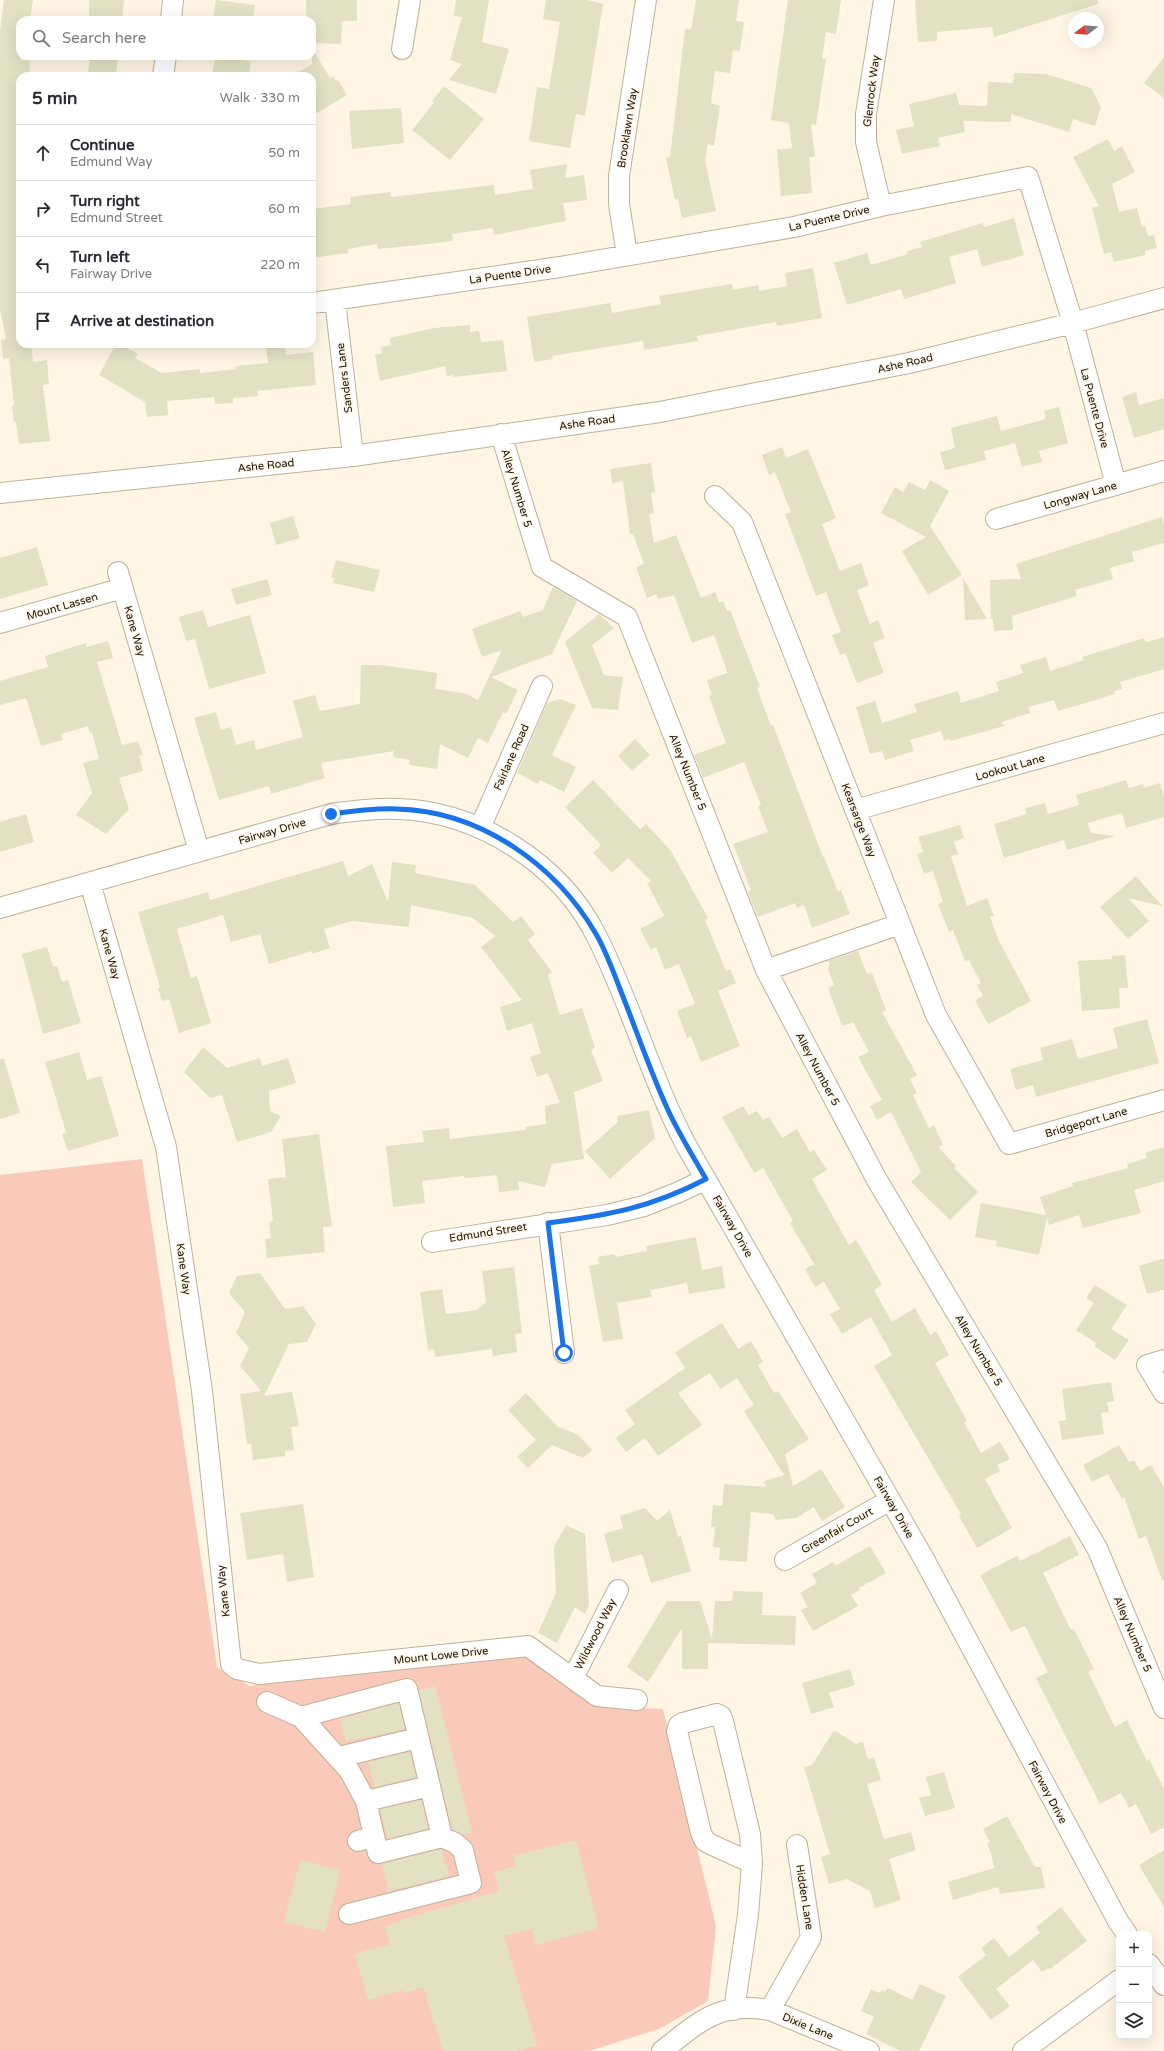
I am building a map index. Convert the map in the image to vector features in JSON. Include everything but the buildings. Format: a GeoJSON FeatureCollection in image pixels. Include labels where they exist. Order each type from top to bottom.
{"type":"FeatureCollection","features":[{"type":"Feature","properties":{"kind":"street"},"geometry":{"type":"LineString","coordinates":[[171,16],[173,0]]}},
{"type":"Feature","properties":{"kind":"street"},"geometry":{"type":"LineString","coordinates":[[402,48],[410,0]]}},
{"type":"Feature","properties":{"kind":"street","name":"Brooklawn Way"},"geometry":{"type":"LineString","coordinates":[[628,255],[619,204],[619,176],[646,0]]}},
{"type":"Feature","properties":{"kind":"street","name":"Glenrock Way"},"geometry":{"type":"LineString","coordinates":[[881,206],[866,142],[866,114],[884,0]]}},
{"type":"Feature","properties":{"kind":"street"},"geometry":{"type":"LineString","coordinates":[[164,72],[165,60]]}},
{"type":"Feature","properties":{"kind":"street","name":"La Puente Drive"},"geometry":{"type":"LineString","coordinates":[[316,302],[628,255],[794,227],[881,206],[1028,177],[1073,323],[1116,485]]}},
{"type":"Feature","properties":{"kind":"street","name":"Ashe Road"},"geometry":{"type":"LineString","coordinates":[[0,493],[353,456],[660,412],[909,363],[1073,323],[1164,298]]}},
{"type":"Feature","properties":{"kind":"street","name":"Sanders Lane"},"geometry":{"type":"LineString","coordinates":[[335,300],[353,456]]}},
{"type":"Feature","properties":{"kind":"street","name":"Alley Number 5"},"geometry":{"type":"LineString","coordinates":[[501,434],[542,567],[626,616],[766,970],[877,1180],[1097,1548],[1164,1708]]}},
{"type":"Feature","properties":{"kind":"street","name":"Longway Lane"},"geometry":{"type":"LineString","coordinates":[[996,519],[1164,471]]}},
{"type":"Feature","properties":{"kind":"street","name":"Kearsarge Way"},"geometry":{"type":"LineString","coordinates":[[714,496],[742,522],[936,1015],[1009,1144]]}},
{"type":"Feature","properties":{"kind":"street","name":"Mount Lassen"},"geometry":{"type":"LineString","coordinates":[[0,623],[121,580]]}},
{"type":"Feature","properties":{"kind":"street","name":"Kane Way"},"geometry":{"type":"LineString","coordinates":[[121,580],[199,851]]}},
{"type":"Feature","properties":{"kind":"street","name":"Fairlane Road"},"geometry":{"type":"LineString","coordinates":[[480,828],[542,686]]}},
{"type":"Feature","properties":{"kind":"street","name":"Lookout Lane"},"geometry":{"type":"LineString","coordinates":[[855,810],[1164,723]]}},
{"type":"Feature","properties":{"kind":"street","name":"Fairway Drive"},"geometry":{"type":"LineString","coordinates":[[0,908],[331,814],[364,809],[398,809],[428,812],[456,820],[480,828],[510,844],[535,861],[560,884],[581,910],[596,935],[609,962],[668,1110],[924,1559],[1118,1921],[1125,1931]]}},
{"type":"Feature","properties":{"kind":"street","name":"Kane Way"},"geometry":{"type":"LineString","coordinates":[[90,883],[166,1147],[202,1391],[231,1664]]}},
{"type":"Feature","properties":{"kind":"street"},"geometry":{"type":"LineString","coordinates":[[766,970],[900,924]]}},
{"type":"Feature","properties":{"kind":"street","name":"Bridgeport Lane"},"geometry":{"type":"LineString","coordinates":[[1009,1144],[1164,1100]]}},
{"type":"Feature","properties":{"kind":"street","name":"Edmund Street"},"geometry":{"type":"LineString","coordinates":[[432,1242],[607,1215],[644,1206],[680,1192],[706,1179]]}},
{"type":"Feature","properties":{"kind":"street"},"geometry":{"type":"LineString","coordinates":[[548,1223],[564,1353]]}},
{"type":"Feature","properties":{"kind":"street"},"geometry":{"type":"LineString","coordinates":[[1155,1363],[1164,1393]]}},
{"type":"Feature","properties":{"kind":"street","name":"Greenfair Court"},"geometry":{"type":"LineString","coordinates":[[785,1560],[890,1500]]}},
{"type":"Feature","properties":{"kind":"street","name":"Wildwood Way"},"geometry":{"type":"LineString","coordinates":[[573,1678],[618,1590]]}},
{"type":"Feature","properties":{"kind":"street","name":"Mount Lowe Drive"},"geometry":{"type":"LineString","coordinates":[[231,1664],[237,1669],[259,1674],[528,1646],[597,1696],[637,1700]]}},
{"type":"Feature","properties":{"kind":"street"},"geometry":{"type":"LineString","coordinates":[[301,1717],[407,1689],[442,1837]]}},
{"type":"Feature","properties":{"kind":"street"},"geometry":{"type":"LineString","coordinates":[[267,1702],[301,1717],[339,1757],[349,1770],[366,1801],[366,1838],[378,1853],[442,1837],[456,1843],[463,1850],[470,1883],[349,1914]]}},
{"type":"Feature","properties":{"kind":"street"},"geometry":{"type":"LineString","coordinates":[[734,2010],[748,1915],[752,1863],[750,1834],[721,1716],[717,1714],[683,1722],[679,1725],[677,1731],[702,1837],[710,1844],[752,1863]]}},
{"type":"Feature","properties":{"kind":"street"},"geometry":{"type":"LineString","coordinates":[[339,1757],[418,1738]]}},
{"type":"Feature","properties":{"kind":"street"},"geometry":{"type":"LineString","coordinates":[[366,1801],[430,1786]]}},
{"type":"Feature","properties":{"kind":"street","name":"Hidden Lane"},"geometry":{"type":"LineString","coordinates":[[770,2010],[811,1937],[797,1845]]}},
{"type":"Feature","properties":{"kind":"street"},"geometry":{"type":"LineString","coordinates":[[1151,1967],[1164,1984]]}},
{"type":"Feature","properties":{"kind":"street"},"geometry":{"type":"LineString","coordinates":[[1023,2051],[1116,1982]]}},
{"type":"Feature","properties":{"kind":"street","name":"Dixie Lane"},"geometry":{"type":"LineString","coordinates":[[662,2051],[704,2018],[734,2010],[754,2008],[770,2010],[869,2051]]}},
{"type":"Feature","properties":{"kind":"shaded area"},"geometry":{"type":"Polygon","coordinates":[[[142,1159],[217,1667],[250,1686],[524,1656],[594,1706],[663,1709],[716,1926],[708,2001],[659,2029],[589,2051],[0,2051],[0,1175],[142,1159]]]}},
{"type":"Feature","properties":{"kind":"route"},"geometry":{"type":"LineString","coordinates":[[331,814],[364,809],[398,809],[428,812],[456,820],[480,828],[510,844],[535,861],[560,884],[581,910],[596,935],[609,962],[668,1110],[706,1179],[680,1192],[644,1206],[607,1215],[548,1223],[564,1353]]}}]}
